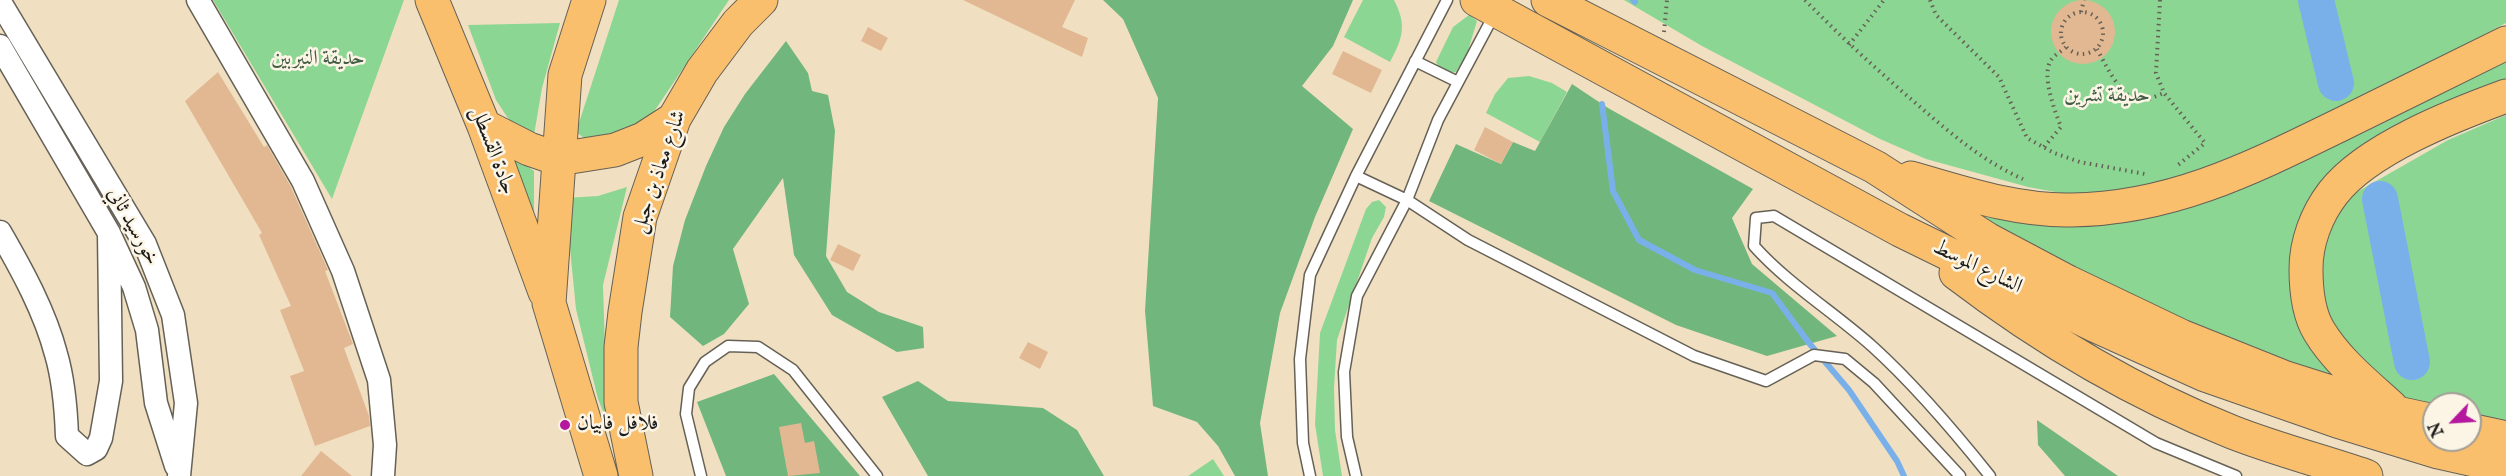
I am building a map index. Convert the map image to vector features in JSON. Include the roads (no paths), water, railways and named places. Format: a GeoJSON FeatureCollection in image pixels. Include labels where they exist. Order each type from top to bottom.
{"type":"FeatureCollection","features":[{"type":"Feature","properties":{"kind":"main road","name":"جادة القسطل"},"geometry":{"type":"LineString","coordinates":[[432,0],[484,126],[549,303]]}},
{"type":"Feature","properties":{"kind":"main road"},"geometry":{"type":"LineString","coordinates":[[589,0],[565,75],[549,303],[602,476]]}},
{"type":"Feature","properties":{"kind":"main road","name":"شارع معاذ بن جبل"},"geometry":{"type":"LineString","coordinates":[[636,476],[621,402],[621,347],[640,217],[674,119],[702,71],[738,23],[761,0]]}},
{"type":"Feature","properties":{"kind":"main road","name":"الشارع الموسط"},"geometry":{"type":"LineString","coordinates":[[1548,0],[1875,167],[1987,240],[2068,282],[2171,331],[2286,378],[2422,418]]}},
{"type":"Feature","properties":{"kind":"main road","name":"الشارع الموسط"},"geometry":{"type":"LineString","coordinates":[[1492,4],[1900,230],[2094,325],[2205,375],[2337,422],[2438,452],[2506,467]]}},
{"type":"Feature","properties":{"kind":"main road"},"geometry":{"type":"LineString","coordinates":[[1875,167],[2010,205],[2069,210],[2123,207],[2184,193],[2246,171],[2506,43]]}},
{"type":"Feature","properties":{"kind":"main road"},"geometry":{"type":"LineString","coordinates":[[2397,412],[2343,363],[2318,330],[2306,293],[2306,249],[2316,222],[2333,193],[2357,171],[2384,152],[2421,132],[2461,112],[2506,96]]}},
{"type":"Feature","properties":{"kind":"main road"},"geometry":{"type":"LineString","coordinates":[[484,126],[529,149],[558,159],[615,150],[643,139],[674,119]]}},
{"type":"Feature","properties":{"kind":"main road"},"geometry":{"type":"LineString","coordinates":[[1900,230],[1992,300],[2075,353],[2167,404],[2234,433],[2366,476]]}},
{"type":"Feature","properties":{"kind":"main road"},"geometry":{"type":"LineString","coordinates":[[2482,433],[2506,438]]}},
{"type":"Feature","properties":{"kind":"street"},"geometry":{"type":"LineString","coordinates":[[198,0],[303,181],[343,272],[379,380],[385,445],[383,476]]}},
{"type":"Feature","properties":{"kind":"street","name":"خورسيد ثاني"},"geometry":{"type":"LineString","coordinates":[[0,2],[145,244],[158,275],[173,315],[186,403],[179,476]]}},
{"type":"Feature","properties":{"kind":"street","name":"خورسيد ثاني"},"geometry":{"type":"LineString","coordinates":[[0,46],[109,233],[134,287],[147,330],[156,403],[179,476]]}},
{"type":"Feature","properties":{"kind":"street"},"geometry":{"type":"LineString","coordinates":[[0,232],[39,307],[56,353],[64,392],[67,436],[87,454],[96,449],[101,438],[111,381],[109,233]]}},
{"type":"Feature","properties":{"kind":"lane"},"geometry":{"type":"LineString","coordinates":[[1310,476],[1303,443],[1300,359],[1310,275],[1356,176],[1447,0]]}},
{"type":"Feature","properties":{"kind":"lane"},"geometry":{"type":"LineString","coordinates":[[1356,476],[1347,437],[1344,372],[1357,296],[1407,200],[1438,120],[1458,82],[1492,4]]}},
{"type":"Feature","properties":{"kind":"lane"},"geometry":{"type":"LineString","coordinates":[[1415,61],[1458,82]]}},
{"type":"Feature","properties":{"kind":"lane"},"geometry":{"type":"LineString","coordinates":[[1356,176],[1407,200],[1468,240],[1694,356],[1766,381],[1814,355],[1845,359],[1874,383],[1960,476]]}},
{"type":"Feature","properties":{"kind":"lane"},"geometry":{"type":"LineString","coordinates":[[1990,476],[1948,423],[1874,348],[1775,269],[1754,246],[1756,218],[1774,216],[2156,443],[2236,476]]}},
{"type":"Feature","properties":{"kind":"lane"},"geometry":{"type":"LineString","coordinates":[[701,476],[686,414],[689,388],[705,362],[728,346],[758,347],[793,370],[877,476]]}},
{"type":"Feature","properties":{"kind":"waterway"},"geometry":{"type":"LineString","coordinates":[[2316,0],[2336,83]]}},
{"type":"Feature","properties":{"kind":"waterway"},"geometry":{"type":"LineString","coordinates":[[1602,104],[1613,191],[1639,240],[1695,270],[1772,293],[1809,343],[1849,390],[1897,461],[1904,476]]}},
{"type":"Feature","properties":{"kind":"waterway"},"geometry":{"type":"LineString","coordinates":[[2380,199],[2412,362]]}},
{"type":"Feature","properties":{"kind":"place","name":"فلافل فابيان"},"geometry":{"type":"Point","coordinates":[565,425]}},
{"type":"Feature","properties":{"kind":"park label","name":"حديقة النيربين"},"geometry":{"type":"Point","coordinates":[318,60]}},
{"type":"Feature","properties":{"kind":"park label","name":"حديقة تشرين"},"geometry":{"type":"Point","coordinates":[2107,97]}}]}
